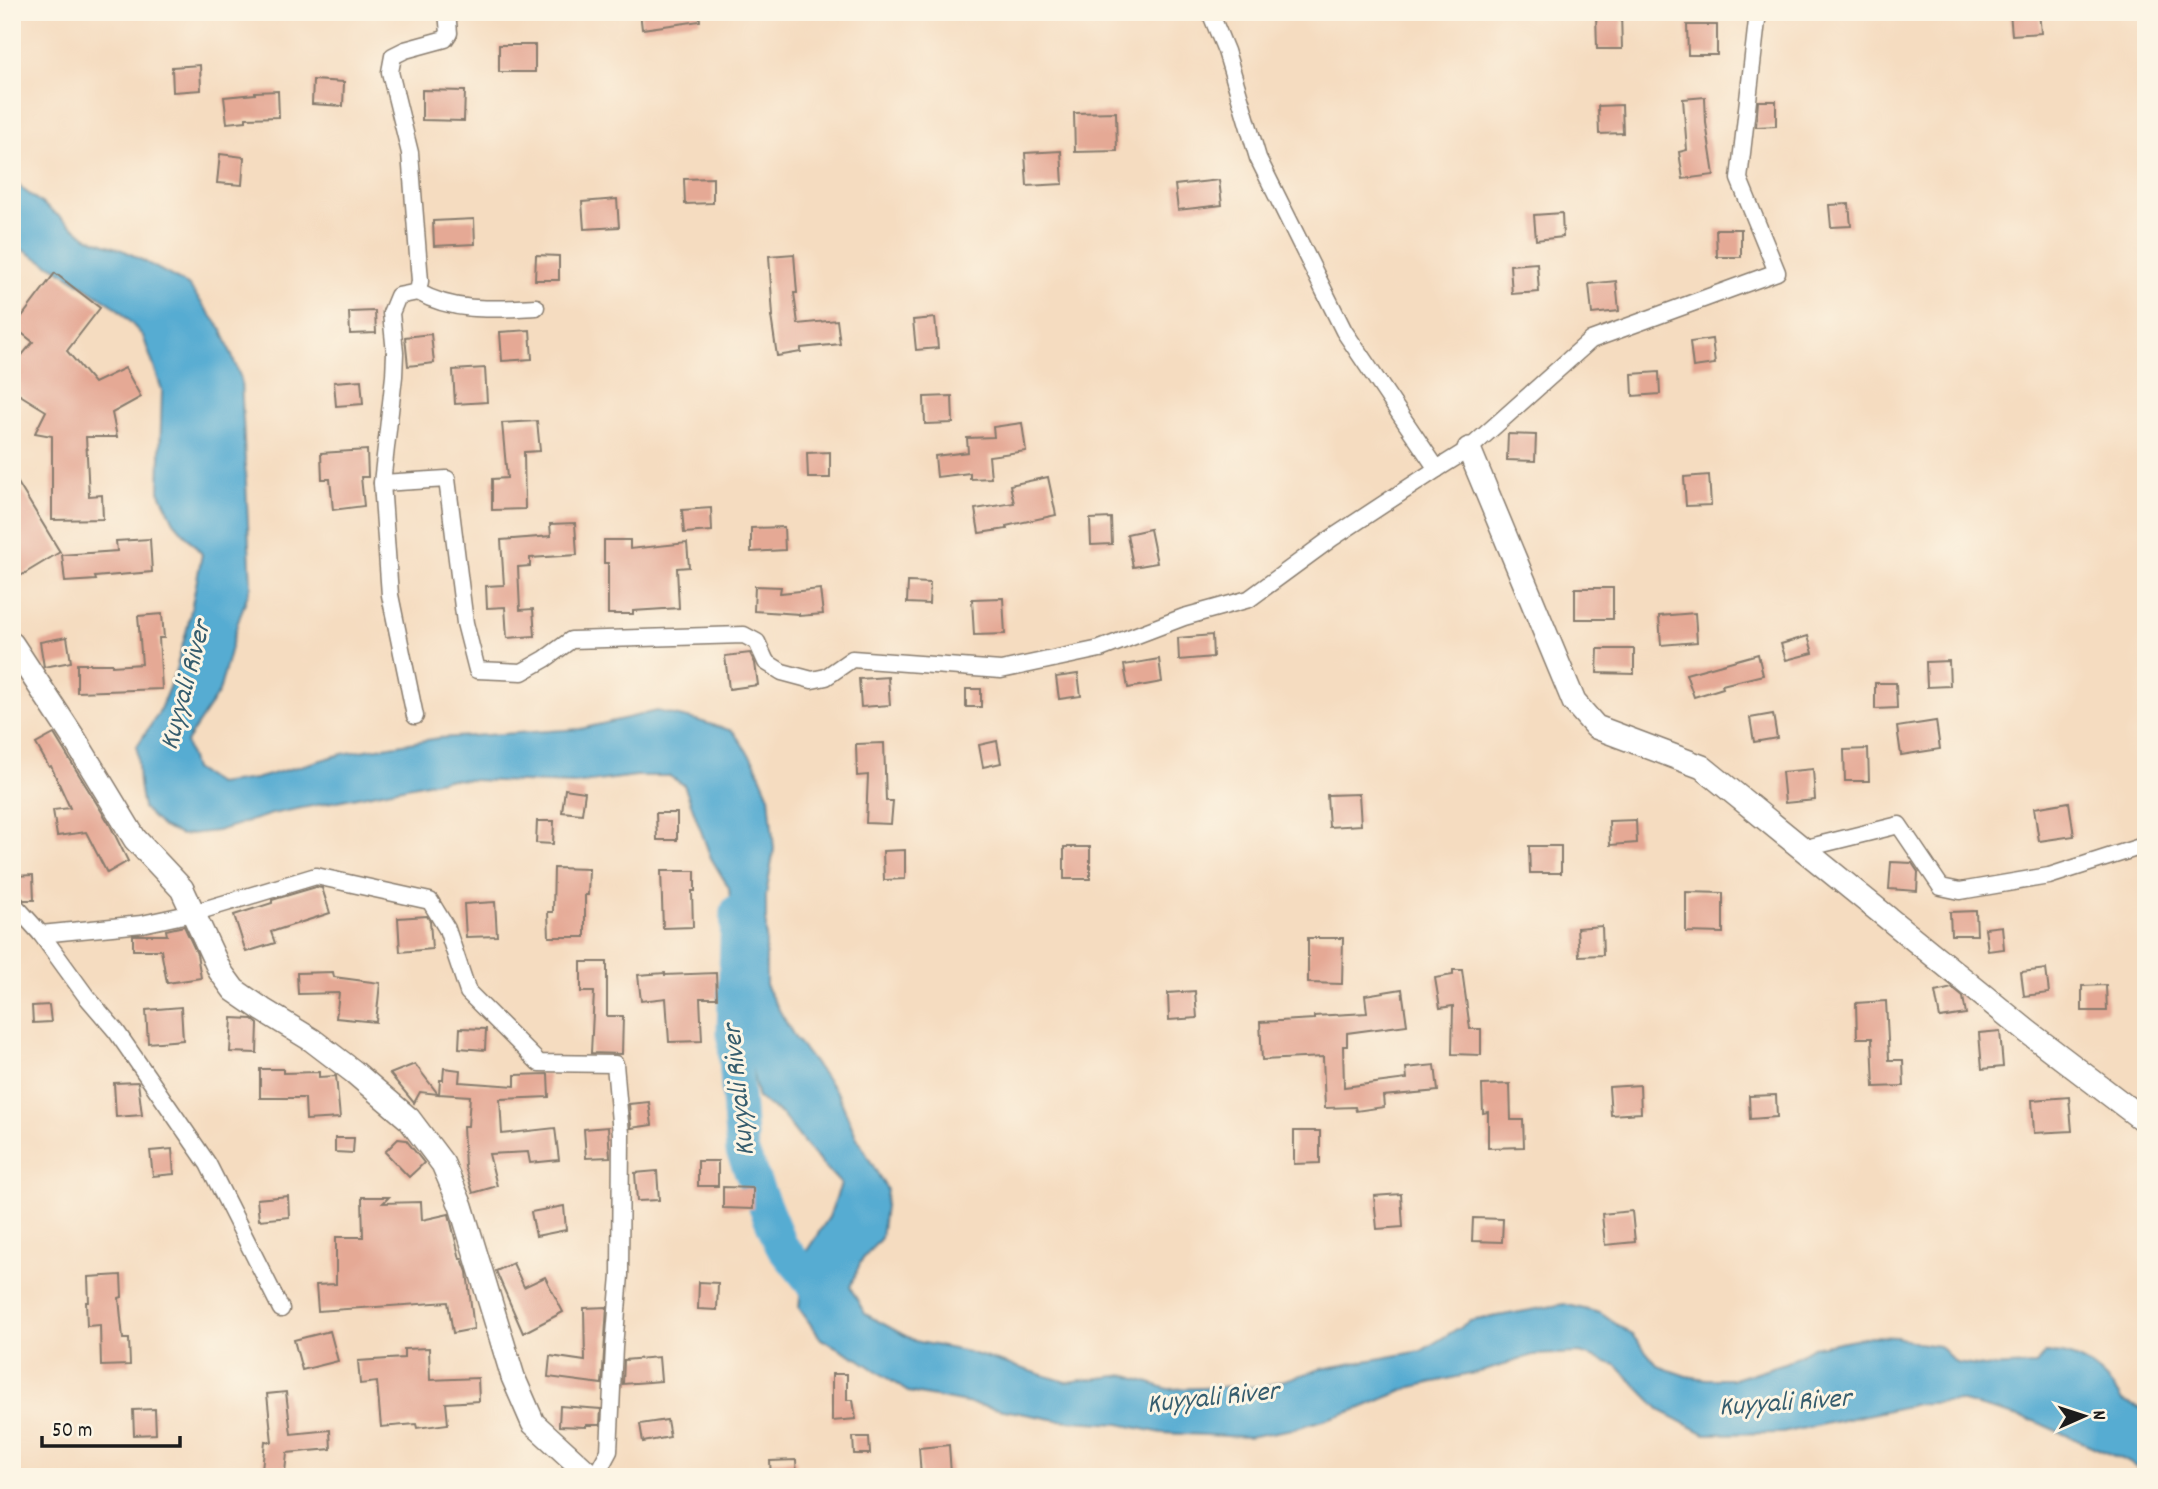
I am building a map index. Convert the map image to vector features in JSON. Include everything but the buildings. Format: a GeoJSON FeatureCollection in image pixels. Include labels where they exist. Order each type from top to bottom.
{"type":"FeatureCollection","features":[{"type":"Feature","properties":{"kind":"main road"},"geometry":{"type":"LineString","coordinates":[[1469,449],[1574,702],[1596,726],[1702,767],[2028,1032],[2146,1122]]}},
{"type":"Feature","properties":{"kind":"main road"},"geometry":{"type":"LineString","coordinates":[[12,644],[135,839],[182,889],[220,971],[234,990],[312,1040],[354,1072],[409,1119],[443,1164],[461,1206],[513,1377],[533,1423],[593,1477]]}},
{"type":"Feature","properties":{"kind":"street"},"geometry":{"type":"LineString","coordinates":[[418,292],[418,252],[410,153],[390,72],[393,56],[445,39],[449,33],[447,12]]}},
{"type":"Feature","properties":{"kind":"street"},"geometry":{"type":"LineString","coordinates":[[1210,12],[1226,51],[1258,158],[1344,331],[1437,469]]}},
{"type":"Feature","properties":{"kind":"street"},"geometry":{"type":"LineString","coordinates":[[382,483],[447,479],[465,623],[477,670],[522,672],[571,640],[744,635],[757,642],[766,662],[782,672],[812,680],[826,677],[852,659],[1000,670],[1101,649],[1184,617],[1249,599],[1332,538],[1469,449],[1591,340],[1777,272],[1739,179],[1758,12]]}},
{"type":"Feature","properties":{"kind":"street"},"geometry":{"type":"LineString","coordinates":[[415,716],[390,595],[382,483],[394,376],[391,313],[393,304],[398,296],[418,292],[457,307],[536,307]]}},
{"type":"Feature","properties":{"kind":"street"},"geometry":{"type":"LineString","coordinates":[[1802,849],[1899,825],[1941,887],[1960,891],[2049,876],[2146,845]]}},
{"type":"Feature","properties":{"kind":"street"},"geometry":{"type":"LineString","coordinates":[[41,934],[142,923],[194,913],[316,876],[430,901],[447,929],[468,992],[539,1063],[615,1064],[621,1134],[621,1275],[609,1451],[593,1477]]}},
{"type":"Feature","properties":{"kind":"street"},"geometry":{"type":"LineString","coordinates":[[12,902],[41,934],[86,996],[117,1031],[208,1164],[281,1309]]}},
{"type":"Feature","properties":{"kind":"water"},"geometry":{"type":"Polygon","coordinates":[[[12,180],[87,237],[127,252],[188,285],[222,330],[241,379],[251,585],[219,692],[186,742],[194,769],[217,784],[255,779],[342,754],[439,738],[580,729],[657,711],[733,731],[755,763],[769,796],[774,849],[766,895],[766,987],[795,1038],[838,1094],[856,1136],[887,1190],[881,1238],[861,1261],[850,1287],[865,1314],[915,1341],[968,1352],[1066,1382],[1125,1375],[1168,1389],[1265,1386],[1321,1369],[1421,1351],[1470,1321],[1564,1304],[1600,1313],[1632,1335],[1658,1366],[1686,1376],[1706,1379],[1734,1379],[1785,1363],[1813,1347],[1871,1336],[1897,1337],[1939,1346],[1956,1363],[1984,1367],[2035,1365],[2045,1353],[2059,1353],[2092,1367],[2106,1379],[2122,1401],[2146,1411],[2146,1474],[2128,1462],[2034,1421],[1959,1401],[1917,1404],[1782,1433],[1705,1434],[1661,1411],[1616,1365],[1580,1353],[1533,1355],[1488,1370],[1412,1387],[1359,1409],[1293,1429],[1248,1437],[1162,1433],[1119,1424],[1057,1420],[908,1392],[859,1359],[821,1339],[799,1308],[804,1255],[829,1217],[841,1184],[782,1115],[758,1098],[741,1023],[729,888],[711,858],[684,785],[669,776],[636,776],[574,784],[447,779],[272,814],[217,831],[181,835],[162,827],[143,808],[137,746],[158,714],[175,673],[202,554],[174,522],[159,491],[162,390],[143,336],[116,307],[64,273],[12,244],[12,180]]]}},
{"type":"Feature","properties":{"kind":"waterway","name":"Kuyyali River"},"geometry":{"type":"LineString","coordinates":[[737,911],[733,1032],[742,1151],[781,1245],[831,1307]]}}]}
